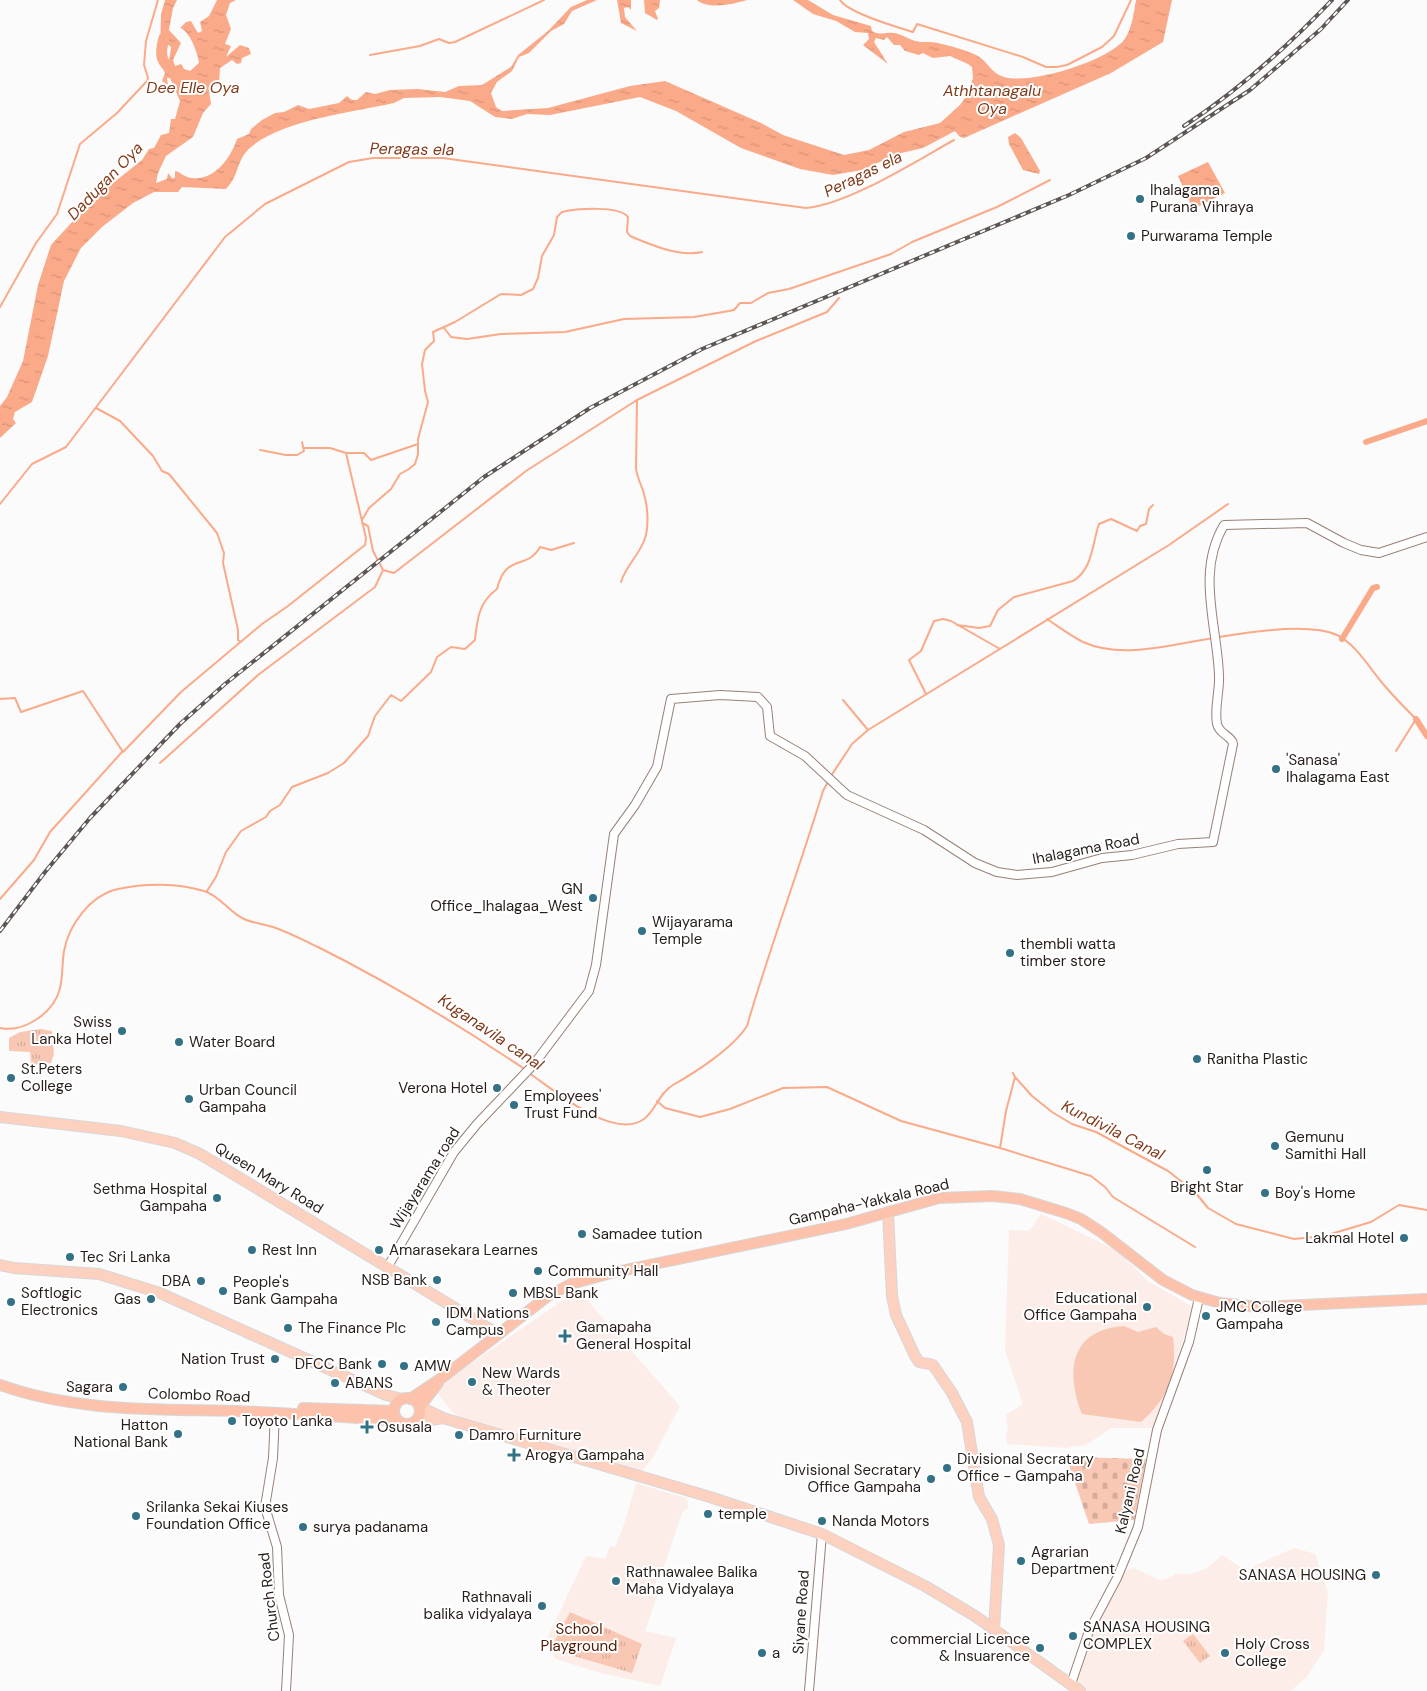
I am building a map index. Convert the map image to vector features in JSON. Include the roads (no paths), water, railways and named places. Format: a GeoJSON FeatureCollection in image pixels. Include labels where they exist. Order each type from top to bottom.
{"type":"FeatureCollection","features":[{"type":"Feature","properties":{"kind":"highway","name":"Gampaha-Yakkala Road"},"geometry":{"type":"LineString","coordinates":[[406,1399],[443,1376],[548,1296],[571,1284],[611,1273],[821,1229],[940,1198],[971,1196],[1020,1199],[1081,1219],[1101,1232],[1154,1275],[1198,1298],[1239,1306],[1260,1307],[1427,1299]]}},
{"type":"Feature","properties":{"kind":"highway","name":"Gampaha-Yakkala Road"},"geometry":{"type":"LineString","coordinates":[[420,1407],[443,1376]]}},
{"type":"Feature","properties":{"kind":"highway","name":"Colombo Road"},"geometry":{"type":"LineString","coordinates":[[0,1378],[48,1393],[97,1402]]}},
{"type":"Feature","properties":{"kind":"highway","name":"Colombo Road"},"geometry":{"type":"LineString","coordinates":[[0,1385],[48,1399],[212,1407],[394,1410]]}},
{"type":"Feature","properties":{"kind":"highway"},"geometry":{"type":"LineString","coordinates":[[406,1399],[420,1407],[419,1418],[414,1423],[408,1425],[398,1421],[394,1410],[406,1399]]}},
{"type":"Feature","properties":{"kind":"highway","name":"Colombo Road"},"geometry":{"type":"LineString","coordinates":[[275,1409],[398,1421]]}},
{"type":"Feature","properties":{"kind":"main road","name":"Queen Mary Road"},"geometry":{"type":"LineString","coordinates":[[0,1117],[91,1126],[175,1143],[200,1154],[498,1334]]}},
{"type":"Feature","properties":{"kind":"main road"},"geometry":{"type":"LineString","coordinates":[[888,1212],[892,1296],[896,1315],[914,1356],[919,1362],[933,1366],[952,1393],[966,1422],[973,1450],[978,1498],[992,1519],[996,1534],[1000,1556],[994,1630]]}},
{"type":"Feature","properties":{"kind":"main road"},"geometry":{"type":"LineString","coordinates":[[0,1265],[14,1268],[98,1274],[160,1293],[386,1395],[406,1399]]}},
{"type":"Feature","properties":{"kind":"main road"},"geometry":{"type":"LineString","coordinates":[[0,1273],[14,1268]]}},
{"type":"Feature","properties":{"kind":"main road"},"geometry":{"type":"LineString","coordinates":[[386,1395],[394,1410]]}},
{"type":"Feature","properties":{"kind":"main road"},"geometry":{"type":"LineString","coordinates":[[420,1407],[443,1418],[701,1495],[822,1534],[925,1586],[994,1630],[1080,1691]]}},
{"type":"Feature","properties":{"kind":"main road"},"geometry":{"type":"LineString","coordinates":[[414,1423],[443,1418]]}},
{"type":"Feature","properties":{"kind":"street","name":"Ihalagama Road"},"geometry":{"type":"LineString","coordinates":[[826,777],[855,800],[924,830],[974,863],[997,872],[1018,875],[1052,872],[1102,858],[1132,855],[1178,844],[1213,842],[1233,744],[1232,740],[1220,731],[1218,726],[1216,706],[1219,676],[1210,602],[1212,550],[1224,525],[1307,523],[1352,546],[1379,553],[1427,537]]}},
{"type":"Feature","properties":{"kind":"street","name":"Wijayarama road"},"geometry":{"type":"LineString","coordinates":[[387,1268],[454,1152],[477,1124],[534,1064],[589,991],[596,965],[614,834],[636,805],[658,767],[671,699],[720,695],[758,697],[767,706],[770,736],[805,756],[826,777]]}},
{"type":"Feature","properties":{"kind":"street","name":"Kalyani Road"},"geometry":{"type":"LineString","coordinates":[[1070,1684],[1089,1631],[1117,1578],[1138,1527],[1157,1430],[1189,1342],[1198,1298]]}},
{"type":"Feature","properties":{"kind":"street","name":"Church Road"},"geometry":{"type":"LineString","coordinates":[[275,1409],[273,1458],[265,1507],[277,1547],[279,1595],[289,1636],[286,1691]]}},
{"type":"Feature","properties":{"kind":"street","name":"Siyane Road"},"geometry":{"type":"LineString","coordinates":[[809,1691],[822,1534]]}},
{"type":"Feature","properties":{"kind":"water"},"geometry":{"type":"Polygon","coordinates":[[[165,0],[177,0],[173,8],[169,30],[181,43],[173,60],[175,66],[181,64],[184,69],[190,71],[199,63],[190,37],[180,28],[186,22],[191,21],[198,33],[202,31],[200,22],[209,16],[217,0],[236,0],[230,3],[226,15],[231,29],[225,44],[231,46],[226,57],[240,45],[249,48],[251,54],[242,58],[241,63],[237,64],[232,60],[220,68],[219,83],[209,91],[211,104],[203,113],[193,137],[166,156],[158,173],[156,183],[167,179],[168,173],[173,179],[175,171],[190,178],[208,176],[215,172],[226,160],[237,139],[249,134],[251,129],[262,120],[298,105],[309,109],[339,103],[347,96],[352,100],[357,100],[366,92],[375,94],[390,90],[418,89],[445,92],[459,86],[482,85],[511,67],[518,55],[548,31],[571,7],[587,0],[597,0],[572,11],[564,24],[551,31],[529,53],[519,57],[512,71],[497,82],[491,93],[496,107],[502,111],[548,108],[630,86],[665,81],[761,123],[783,135],[844,155],[869,150],[904,132],[940,123],[960,105],[968,94],[973,78],[972,67],[950,56],[933,58],[923,53],[919,55],[905,51],[900,45],[894,45],[887,37],[884,40],[876,38],[874,42],[888,64],[863,45],[869,39],[868,33],[855,32],[836,21],[813,14],[793,0],[808,0],[833,15],[871,26],[872,31],[881,34],[897,34],[915,41],[935,42],[963,50],[978,56],[1000,75],[1016,79],[1032,78],[1068,69],[1102,56],[1115,48],[1127,36],[1136,0],[1172,0],[1163,42],[1111,73],[964,138],[960,137],[955,131],[923,148],[897,154],[862,170],[833,175],[800,169],[741,148],[676,111],[640,97],[550,115],[527,114],[512,119],[495,117],[470,101],[440,97],[404,98],[394,103],[319,118],[281,130],[265,138],[246,152],[242,157],[234,178],[226,189],[182,187],[178,192],[154,192],[133,203],[102,227],[81,248],[64,281],[48,356],[32,402],[15,412],[13,419],[16,423],[0,438],[0,406],[7,397],[23,361],[38,285],[51,245],[94,198],[142,160],[149,149],[154,148],[161,135],[169,133],[171,119],[175,119],[180,101],[170,78],[167,78],[168,85],[162,81],[165,73],[161,64],[165,61],[169,62],[171,47],[166,43],[164,51],[160,51],[161,14],[165,0]]]}},
{"type":"Feature","properties":{"kind":"water"},"geometry":{"type":"Polygon","coordinates":[[[617,0],[631,0],[631,10],[628,7],[624,8],[625,17],[637,31],[621,23],[617,0]]]}},
{"type":"Feature","properties":{"kind":"water"},"geometry":{"type":"Polygon","coordinates":[[[644,0],[660,0],[659,8],[655,11],[657,20],[645,13],[644,0]]]}},
{"type":"Feature","properties":{"kind":"water"},"geometry":{"type":"Polygon","coordinates":[[[697,0],[747,0],[728,4],[708,5],[697,0]]]}},
{"type":"Feature","properties":{"kind":"water"},"geometry":{"type":"Polygon","coordinates":[[[1015,133],[1021,138],[1040,171],[1039,174],[1023,170],[1009,144],[1008,137],[1015,133]]]}},
{"type":"Feature","properties":{"kind":"water"},"geometry":{"type":"Polygon","coordinates":[[[1208,162],[1225,193],[1193,209],[1178,176],[1208,162]]]}},
{"type":"Feature","properties":{"kind":"waterway","name":"Dee Elle Oya"},"geometry":{"type":"LineString","coordinates":[[0,307],[36,243],[57,214],[80,144],[117,113],[147,81],[148,78],[144,65],[146,41],[158,0]]}},
{"type":"Feature","properties":{"kind":"waterway"},"geometry":{"type":"LineString","coordinates":[[370,55],[420,46],[439,39],[449,43],[455,42],[544,0]]}},
{"type":"Feature","properties":{"kind":"waterway"},"geometry":{"type":"LineString","coordinates":[[840,0],[862,15],[896,27],[913,32],[917,24],[1023,57],[1046,67],[1067,65],[1102,47],[1114,36],[1131,0]]}},
{"type":"Feature","properties":{"kind":"waterway","name":"Dadugan Oya"},"geometry":{"type":"LineString","coordinates":[[164,38],[162,58],[175,73]]}},
{"type":"Feature","properties":{"kind":"waterway","name":"Peragas ela"},"geometry":{"type":"LineString","coordinates":[[0,504],[32,464],[66,447],[225,237],[265,204],[349,162],[373,158],[443,158],[806,208],[823,205],[861,191],[954,140]]}},
{"type":"Feature","properties":{"kind":"waterway"},"geometry":{"type":"LineString","coordinates":[[444,328],[451,337],[467,339],[501,334],[565,332],[624,319],[694,317],[734,310],[740,303],[751,303],[768,293],[789,289],[891,254],[912,242],[997,207],[1050,180]]}},
{"type":"Feature","properties":{"kind":"waterway"},"geometry":{"type":"LineString","coordinates":[[362,520],[369,508],[391,489],[400,474],[415,464],[418,454],[418,439],[428,402],[422,364],[425,350],[434,341],[433,332],[455,322],[501,294],[521,295],[533,289],[538,278],[542,256],[554,235],[557,217],[562,212],[586,209],[616,211],[628,217],[627,232],[630,236],[675,252],[702,252]]}},
{"type":"Feature","properties":{"kind":"waterway"},"geometry":{"type":"LineString","coordinates":[[621,582],[646,536],[647,525],[646,503],[636,468],[637,400],[756,341],[827,312],[839,298]]}},
{"type":"Feature","properties":{"kind":"waterway"},"geometry":{"type":"LineString","coordinates":[[383,570],[394,573],[526,471],[637,400]]}},
{"type":"Feature","properties":{"kind":"waterway"},"geometry":{"type":"LineString","coordinates":[[96,408],[120,421],[153,456],[162,471],[169,474],[217,533],[224,553],[223,563],[238,630],[238,640],[241,642]]}},
{"type":"Feature","properties":{"kind":"waterway","name":"Kuganavila canal"},"geometry":{"type":"LineString","coordinates":[[1366,442],[1427,421]]}},
{"type":"Feature","properties":{"kind":"waterway"},"geometry":{"type":"LineString","coordinates":[[260,450],[297,455],[304,451],[302,442]]}},
{"type":"Feature","properties":{"kind":"waterway"},"geometry":{"type":"LineString","coordinates":[[304,448],[330,448],[346,453],[364,453],[371,460],[418,444]]}},
{"type":"Feature","properties":{"kind":"waterway"},"geometry":{"type":"LineString","coordinates":[[0,699],[15,698],[21,712],[83,691],[123,752],[181,692],[262,624],[288,606],[365,545],[366,538],[346,453]]}},
{"type":"Feature","properties":{"kind":"waterway"},"geometry":{"type":"LineString","coordinates":[[843,700],[868,730],[1169,545],[1228,504]]}},
{"type":"Feature","properties":{"kind":"waterway"},"geometry":{"type":"LineString","coordinates":[[957,625],[979,628],[990,626],[998,610],[1014,597],[1073,581],[1085,570],[1091,556],[1099,524],[1111,519],[1137,531],[1140,526],[1146,524],[1149,509],[1153,505]]}},
{"type":"Feature","properties":{"kind":"waterway"},"geometry":{"type":"LineString","coordinates":[[160,763],[258,675],[375,587],[383,570],[373,551],[368,526],[362,523]]}},
{"type":"Feature","properties":{"kind":"waterway"},"geometry":{"type":"LineString","coordinates":[[207,891],[216,877],[226,852],[241,831],[266,817],[270,811],[280,805],[292,787],[328,773],[344,763],[368,736],[375,716],[391,695],[401,701],[431,672],[437,657],[451,647],[465,649],[475,640],[478,618],[483,605],[497,589],[506,570],[535,554],[540,547],[551,550],[574,543]]}},
{"type":"Feature","properties":{"kind":"waterway"},"geometry":{"type":"LineString","coordinates":[[1342,639],[1373,588],[1377,587]]}},
{"type":"Feature","properties":{"kind":"waterway"},"geometry":{"type":"LineString","coordinates":[[926,694],[909,660],[921,651],[934,621],[943,619],[951,621],[1000,649]]}},
{"type":"Feature","properties":{"kind":"waterway"},"geometry":{"type":"LineString","coordinates":[[1047,619],[1083,642],[1115,650],[1165,647],[1214,638]]}},
{"type":"Feature","properties":{"kind":"waterway"},"geometry":{"type":"LineString","coordinates":[[1219,637],[1295,629],[1325,631],[1344,639],[1357,651],[1416,719],[1396,751]]}},
{"type":"Feature","properties":{"kind":"waterway"},"geometry":{"type":"LineString","coordinates":[[1416,719],[1427,736]]}},
{"type":"Feature","properties":{"kind":"waterway"},"geometry":{"type":"LineString","coordinates":[[831,776],[852,744],[868,730]]}},
{"type":"Feature","properties":{"kind":"waterway"},"geometry":{"type":"LineString","coordinates":[[0,899],[34,860],[50,832],[122,752]]}},
{"type":"Feature","properties":{"kind":"waterway","name":"Kuganavila canal"},"geometry":{"type":"LineString","coordinates":[[529,1073],[584,1111],[601,1119],[631,1124],[644,1119],[668,1088],[703,1066],[733,1043],[747,1026],[823,791],[829,780]]}},
{"type":"Feature","properties":{"kind":"waterway","name":"Kuganavila canal"},"geometry":{"type":"LineString","coordinates":[[0,1028],[9,1029],[28,1024],[45,1013],[51,1006],[60,988],[67,941],[76,921],[90,904],[108,892],[118,889],[150,885],[172,885],[194,888],[209,893],[244,919],[284,931],[345,961],[424,1005],[526,1070]]}},
{"type":"Feature","properties":{"kind":"waterway"},"geometry":{"type":"LineString","coordinates":[[1013,1073],[1015,1077],[1006,1111],[1000,1148],[1091,1176],[1105,1187],[1113,1197],[1195,1247]]}},
{"type":"Feature","properties":{"kind":"waterway","name":"Kundivila Canal"},"geometry":{"type":"LineString","coordinates":[[1015,1077],[1032,1096],[1052,1112],[1072,1124],[1096,1132],[1168,1171],[1195,1192],[1208,1208],[1236,1224],[1294,1239],[1324,1236],[1371,1222],[1399,1205],[1427,1210]]}},
{"type":"Feature","properties":{"kind":"waterway"},"geometry":{"type":"LineString","coordinates":[[657,1101],[665,1108],[700,1117],[730,1109],[783,1088],[827,1087],[901,1121],[1000,1148]]}},
{"type":"Feature","properties":{"kind":"railway"},"geometry":{"type":"LineString","coordinates":[[1184,126],[1224,98],[1262,67],[1332,0]]}},
{"type":"Feature","properties":{"kind":"railway"},"geometry":{"type":"LineString","coordinates":[[0,931],[45,872],[90,818],[180,724],[225,684],[484,477],[590,408],[702,349],[1069,195],[1146,158],[1250,90],[1321,29],[1348,0]]}},
{"type":"Feature","properties":{"kind":"place","name":"Ihalagama Purana Vihraya"},"geometry":{"type":"Point","coordinates":[1140,199]}},
{"type":"Feature","properties":{"kind":"place","name":"Purwarama Temple"},"geometry":{"type":"Point","coordinates":[1131,236]}},
{"type":"Feature","properties":{"kind":"place","name":"'Sanasa' Ihalagama East"},"geometry":{"type":"Point","coordinates":[1276,769]}},
{"type":"Feature","properties":{"kind":"place","name":"GN Office_Ihalagaa_West"},"geometry":{"type":"Point","coordinates":[593,898]}},
{"type":"Feature","properties":{"kind":"place","name":"Wijayarama Temple"},"geometry":{"type":"Point","coordinates":[642,931]}},
{"type":"Feature","properties":{"kind":"place","name":"thembli watta timber store"},"geometry":{"type":"Point","coordinates":[1010,953]}},
{"type":"Feature","properties":{"kind":"place","name":"Swiss Lanka Hotel"},"geometry":{"type":"Point","coordinates":[122,1031]}},
{"type":"Feature","properties":{"kind":"place","name":"Water Board"},"geometry":{"type":"Point","coordinates":[179,1042]}},
{"type":"Feature","properties":{"kind":"place","name":"Ranitha Plastic"},"geometry":{"type":"Point","coordinates":[1197,1059]}},
{"type":"Feature","properties":{"kind":"place","name":"St.Peters College"},"geometry":{"type":"Point","coordinates":[11,1078]}},
{"type":"Feature","properties":{"kind":"place","name":"Verona Hotel"},"geometry":{"type":"Point","coordinates":[497,1088]}},
{"type":"Feature","properties":{"kind":"place","name":"Urban Council Gampaha"},"geometry":{"type":"Point","coordinates":[189,1099]}},
{"type":"Feature","properties":{"kind":"place","name":"Employees' Trust Fund"},"geometry":{"type":"Point","coordinates":[514,1105]}},
{"type":"Feature","properties":{"kind":"place","name":"Gemunu Samithi Hall"},"geometry":{"type":"Point","coordinates":[1275,1146]}},
{"type":"Feature","properties":{"kind":"place","name":"Bright Star"},"geometry":{"type":"Point","coordinates":[1207,1170]}},
{"type":"Feature","properties":{"kind":"place","name":"Boy's Home"},"geometry":{"type":"Point","coordinates":[1265,1193]}},
{"type":"Feature","properties":{"kind":"place","name":"Sethma Hospital Gampaha"},"geometry":{"type":"Point","coordinates":[217,1198]}},
{"type":"Feature","properties":{"kind":"place","name":"Samadee tution"},"geometry":{"type":"Point","coordinates":[582,1234]}},
{"type":"Feature","properties":{"kind":"place","name":"Lakmal Hotel"},"geometry":{"type":"Point","coordinates":[1404,1238]}},
{"type":"Feature","properties":{"kind":"place","name":"Rest Inn"},"geometry":{"type":"Point","coordinates":[252,1250]}},
{"type":"Feature","properties":{"kind":"place","name":"Amarasekara Learnes"},"geometry":{"type":"Point","coordinates":[379,1250]}},
{"type":"Feature","properties":{"kind":"place","name":"Tec Sri Lanka"},"geometry":{"type":"Point","coordinates":[70,1257]}},
{"type":"Feature","properties":{"kind":"place","name":"Community Hall"},"geometry":{"type":"Point","coordinates":[538,1271]}},
{"type":"Feature","properties":{"kind":"place","name":"NSB Bank"},"geometry":{"type":"Point","coordinates":[437,1280]}},
{"type":"Feature","properties":{"kind":"place","name":"DBA"},"geometry":{"type":"Point","coordinates":[201,1281]}},
{"type":"Feature","properties":{"kind":"place","name":"People's Bank Gampaha"},"geometry":{"type":"Point","coordinates":[223,1291]}},
{"type":"Feature","properties":{"kind":"place","name":"MBSL Bank"},"geometry":{"type":"Point","coordinates":[513,1293]}},
{"type":"Feature","properties":{"kind":"place","name":"Gas"},"geometry":{"type":"Point","coordinates":[151,1299]}},
{"type":"Feature","properties":{"kind":"place","name":"Softlogic Electronics"},"geometry":{"type":"Point","coordinates":[11,1302]}},
{"type":"Feature","properties":{"kind":"place","name":"Educational Office Gampaha"},"geometry":{"type":"Point","coordinates":[1147,1307]}},
{"type":"Feature","properties":{"kind":"place","name":"JMC College Gampaha"},"geometry":{"type":"Point","coordinates":[1206,1316]}},
{"type":"Feature","properties":{"kind":"place","name":"IDM Nations Campus"},"geometry":{"type":"Point","coordinates":[436,1322]}},
{"type":"Feature","properties":{"kind":"place","name":"The Finance Plc"},"geometry":{"type":"Point","coordinates":[288,1328]}},
{"type":"Feature","properties":{"kind":"place","name":"Gamapaha General Hospital"},"geometry":{"type":"Point","coordinates":[565,1336]}},
{"type":"Feature","properties":{"kind":"place","name":"Nation Trust"},"geometry":{"type":"Point","coordinates":[275,1359]}},
{"type":"Feature","properties":{"kind":"place","name":"DFCC Bank"},"geometry":{"type":"Point","coordinates":[382,1364]}},
{"type":"Feature","properties":{"kind":"place","name":"AMW"},"geometry":{"type":"Point","coordinates":[404,1366]}},
{"type":"Feature","properties":{"kind":"place","name":"New Wards & Theoter"},"geometry":{"type":"Point","coordinates":[472,1382]}},
{"type":"Feature","properties":{"kind":"place","name":"ABANS"},"geometry":{"type":"Point","coordinates":[335,1383]}},
{"type":"Feature","properties":{"kind":"place","name":"Sagara"},"geometry":{"type":"Point","coordinates":[123,1387]}},
{"type":"Feature","properties":{"kind":"place","name":"Toyoto Lanka"},"geometry":{"type":"Point","coordinates":[232,1421]}},
{"type":"Feature","properties":{"kind":"place","name":"Osusala"},"geometry":{"type":"Point","coordinates":[367,1427]}},
{"type":"Feature","properties":{"kind":"place","name":"Hatton National Bank"},"geometry":{"type":"Point","coordinates":[178,1434]}},
{"type":"Feature","properties":{"kind":"place","name":"Damro Furniture"},"geometry":{"type":"Point","coordinates":[459,1435]}},
{"type":"Feature","properties":{"kind":"place","name":"Arogya Gampaha"},"geometry":{"type":"Point","coordinates":[514,1455]}},
{"type":"Feature","properties":{"kind":"place","name":"Divisional Secratary Office - Gampaha"},"geometry":{"type":"Point","coordinates":[947,1468]}},
{"type":"Feature","properties":{"kind":"place","name":"Divisional Secratary Office Gampaha"},"geometry":{"type":"Point","coordinates":[931,1479]}},
{"type":"Feature","properties":{"kind":"place","name":"temple"},"geometry":{"type":"Point","coordinates":[708,1514]}},
{"type":"Feature","properties":{"kind":"place","name":"Srilanka Sekai Kiuses Foundation Office"},"geometry":{"type":"Point","coordinates":[136,1516]}},
{"type":"Feature","properties":{"kind":"place","name":"Nanda Motors"},"geometry":{"type":"Point","coordinates":[822,1521]}},
{"type":"Feature","properties":{"kind":"place","name":"surya padanama"},"geometry":{"type":"Point","coordinates":[303,1527]}},
{"type":"Feature","properties":{"kind":"place","name":"Agrarian Department"},"geometry":{"type":"Point","coordinates":[1021,1561]}},
{"type":"Feature","properties":{"kind":"place","name":"SANASA HOUSING"},"geometry":{"type":"Point","coordinates":[1376,1575]}},
{"type":"Feature","properties":{"kind":"place","name":"Rathnawalee Balika Maha Vidyalaya"},"geometry":{"type":"Point","coordinates":[616,1581]}},
{"type":"Feature","properties":{"kind":"place","name":"Rathnavali balika vidyalaya"},"geometry":{"type":"Point","coordinates":[542,1606]}},
{"type":"Feature","properties":{"kind":"place","name":"SANASA HOUSING COMPLEX"},"geometry":{"type":"Point","coordinates":[1073,1636]}},
{"type":"Feature","properties":{"kind":"place","name":"commercial Licence & Insuarence"},"geometry":{"type":"Point","coordinates":[1040,1648]}},
{"type":"Feature","properties":{"kind":"place","name":"a"},"geometry":{"type":"Point","coordinates":[762,1653]}},
{"type":"Feature","properties":{"kind":"place","name":"Holy Cross College"},"geometry":{"type":"Point","coordinates":[1225,1653]}},
{"type":"Feature","properties":{"kind":"water label","name":"Athhtanagalu Oya"},"geometry":{"type":"Point","coordinates":[992,99]}},
{"type":"Feature","properties":{"kind":"park label","name":"School Playground"},"geometry":{"type":"Point","coordinates":[579,1638]}}]}
